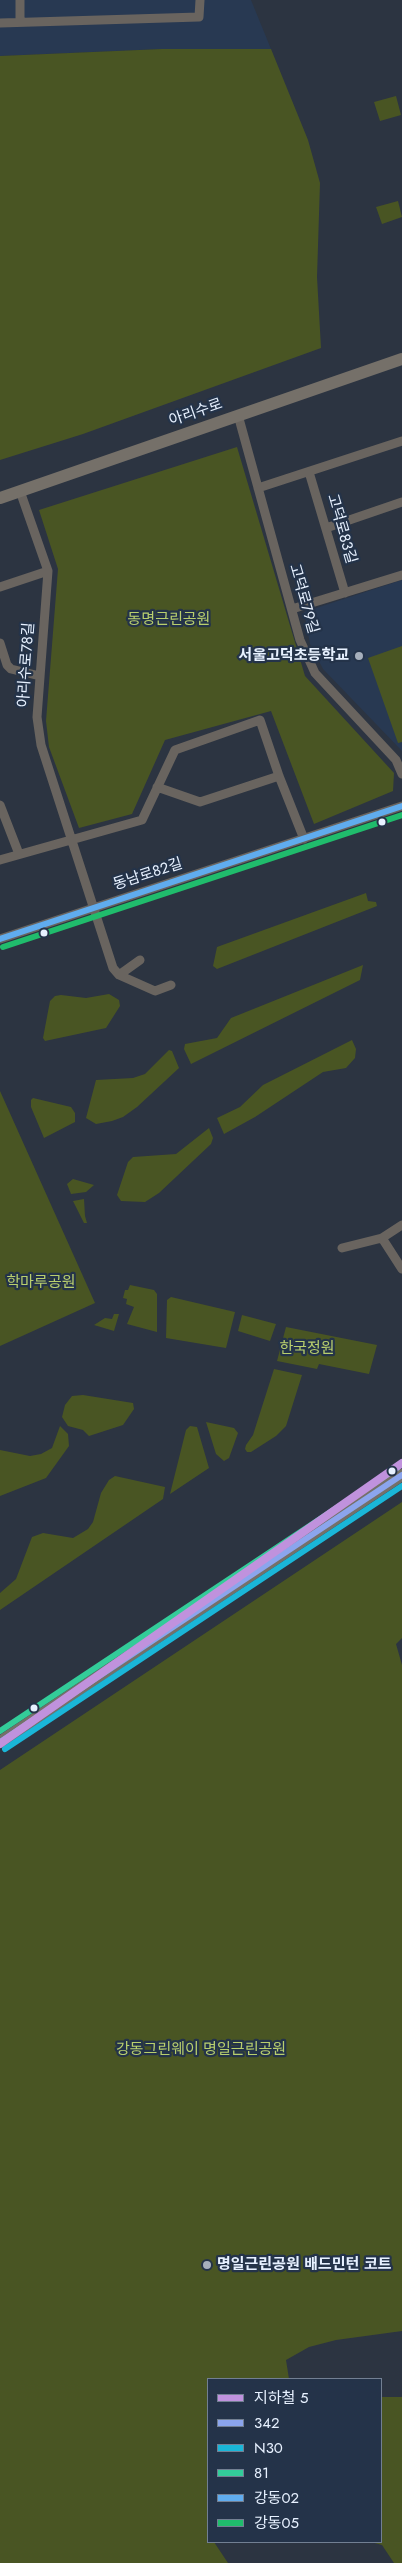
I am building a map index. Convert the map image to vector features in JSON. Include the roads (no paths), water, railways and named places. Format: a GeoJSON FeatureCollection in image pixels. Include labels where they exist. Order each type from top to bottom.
{"type":"FeatureCollection","features":[{"type":"Feature","properties":{"kind":"main road","name":"아리수로"},"geometry":{"type":"LineString","coordinates":[[0,498],[402,360]]}},
{"type":"Feature","properties":{"kind":"main road"},"geometry":{"type":"LineString","coordinates":[[0,1742],[402,1475]]}},
{"type":"Feature","properties":{"kind":"street"},"geometry":{"type":"LineString","coordinates":[[20,0],[20,22]]}},
{"type":"Feature","properties":{"kind":"street"},"geometry":{"type":"LineString","coordinates":[[0,23],[199,17],[200,0]]}},
{"type":"Feature","properties":{"kind":"street","name":"고덕로79길"},"geometry":{"type":"LineString","coordinates":[[238,415],[300,640],[315,673],[396,760],[402,774]]}},
{"type":"Feature","properties":{"kind":"street"},"geometry":{"type":"LineString","coordinates":[[258,488],[402,441]]}},
{"type":"Feature","properties":{"kind":"street","name":"고덕로83길"},"geometry":{"type":"LineString","coordinates":[[309,472],[345,593]]}},
{"type":"Feature","properties":{"kind":"street","name":"아리수로78길"},"geometry":{"type":"LineString","coordinates":[[20,491],[48,571],[37,717],[41,745],[114,968],[119,975]]}},
{"type":"Feature","properties":{"kind":"street"},"geometry":{"type":"LineString","coordinates":[[326,528],[402,502]]}},
{"type":"Feature","properties":{"kind":"street"},"geometry":{"type":"LineString","coordinates":[[0,587],[48,571]]}},
{"type":"Feature","properties":{"kind":"street"},"geometry":{"type":"LineString","coordinates":[[292,609],[402,575]]}},
{"type":"Feature","properties":{"kind":"street"},"geometry":{"type":"LineString","coordinates":[[0,643],[7,664],[11,669],[40,676]]}},
{"type":"Feature","properties":{"kind":"street"},"geometry":{"type":"LineString","coordinates":[[0,860],[142,820],[174,750],[260,720],[279,776],[304,839]]}},
{"type":"Feature","properties":{"kind":"street"},"geometry":{"type":"LineString","coordinates":[[157,787],[200,802],[279,776]]}},
{"type":"Feature","properties":{"kind":"street"},"geometry":{"type":"LineString","coordinates":[[0,805],[19,854]]}},
{"type":"Feature","properties":{"kind":"street","name":"동남로82길"},"geometry":{"type":"LineString","coordinates":[[0,939],[402,806]]}},
{"type":"Feature","properties":{"kind":"street"},"geometry":{"type":"LineString","coordinates":[[140,960],[119,975],[154,991],[171,985]]}},
{"type":"Feature","properties":{"kind":"street"},"geometry":{"type":"LineString","coordinates":[[342,1248],[382,1238],[402,1225]]}},
{"type":"Feature","properties":{"kind":"street"},"geometry":{"type":"LineString","coordinates":[[382,1238],[402,1269]]}},
{"type":"Feature","properties":{"kind":"metro line","name":"5"},"geometry":{"type":"LineString","coordinates":[[0,1744],[402,1463]]}},
{"type":"Feature","properties":{"kind":"place","name":"서울고덕초등학교"},"geometry":{"type":"Point","coordinates":[359,656]}},
{"type":"Feature","properties":{"kind":"place","name":"명일근린공원 배드민턴 코트"},"geometry":{"type":"Point","coordinates":[207,2265]}},
{"type":"Feature","properties":{"kind":"park label","name":"동명근린공원"},"geometry":{"type":"Point","coordinates":[169,620]}},
{"type":"Feature","properties":{"kind":"park label","name":"학마루공원"},"geometry":{"type":"Point","coordinates":[41,1283]}},
{"type":"Feature","properties":{"kind":"park label","name":"한국정원"},"geometry":{"type":"Point","coordinates":[307,1349]}},
{"type":"Feature","properties":{"kind":"park label","name":"강동그린웨이 명일근린공원"},"geometry":{"type":"Point","coordinates":[201,2050]}}]}
